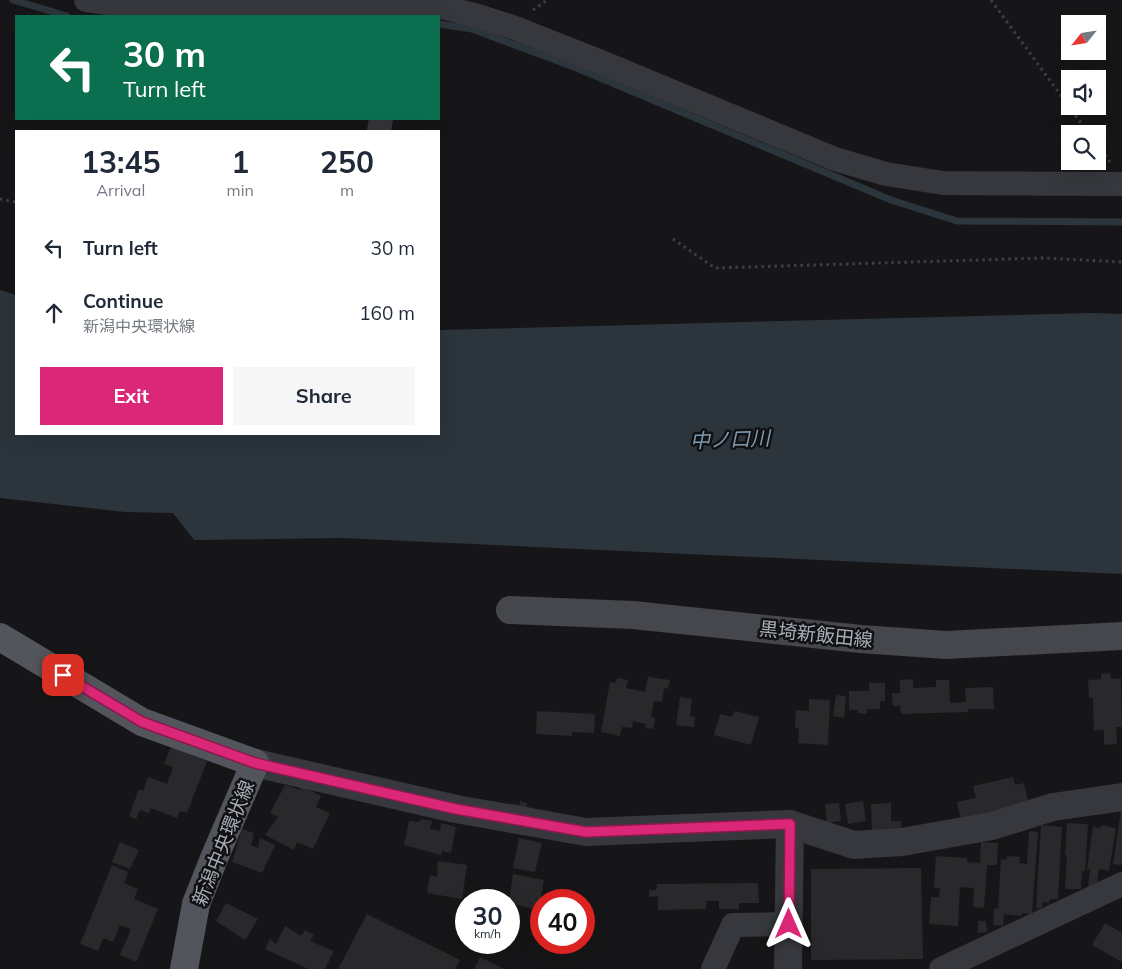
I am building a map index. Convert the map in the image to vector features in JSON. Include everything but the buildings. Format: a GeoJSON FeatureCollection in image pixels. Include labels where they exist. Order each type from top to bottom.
{"type":"FeatureCollection","features":[{"type":"Feature","properties":{"kind":"main road","name":"黒埼新飯田線"},"geometry":{"type":"LineString","coordinates":[[510,610],[633,614],[861,639],[946,645],[1122,636]]}},
{"type":"Feature","properties":{"kind":"main road","name":"新潟中央環状線"},"geometry":{"type":"LineString","coordinates":[[0,637],[142,722],[255,763],[196,904],[184,969]]}},
{"type":"Feature","properties":{"kind":"street"},"geometry":{"type":"LineString","coordinates":[[86,0],[121,6],[191,8],[393,8],[419,6],[446,8],[515,28],[835,160],[886,174],[943,183],[1122,184]]}},
{"type":"Feature","properties":{"kind":"street"},"geometry":{"type":"LineString","coordinates":[[255,763],[456,809],[586,832],[790,824],[854,845],[902,842],[992,826],[1053,807],[1122,797]]}},
{"type":"Feature","properties":{"kind":"street"},"geometry":{"type":"LineString","coordinates":[[788,969],[790,824]]}},
{"type":"Feature","properties":{"kind":"street"},"geometry":{"type":"LineString","coordinates":[[941,969],[1122,884]]}},
{"type":"Feature","properties":{"kind":"street"},"geometry":{"type":"LineString","coordinates":[[713,969],[733,926],[789,924]]}},
{"type":"Feature","properties":{"kind":"path"},"geometry":{"type":"LineString","coordinates":[[991,0],[1083,125]]}},
{"type":"Feature","properties":{"kind":"path"},"geometry":{"type":"LineString","coordinates":[[0,199],[15,202]]}},
{"type":"Feature","properties":{"kind":"path"},"geometry":{"type":"LineString","coordinates":[[673,240],[715,268],[1043,258],[1122,262]]}},
{"type":"Feature","properties":{"kind":"water","name":"中ノ口川"},"geometry":{"type":"Polygon","coordinates":[[[0,290],[15,295],[15,435],[440,435],[440,330],[1093,313],[1122,314],[1122,574],[343,538],[194,540],[173,513],[125,512],[0,498],[0,290]]]}},
{"type":"Feature","properties":{"kind":"waterway"},"geometry":{"type":"LineString","coordinates":[[13,0],[64,15]]}},
{"type":"Feature","properties":{"kind":"waterway"},"geometry":{"type":"LineString","coordinates":[[440,24],[472,29],[574,67],[891,200],[957,221],[1122,222]]}},
{"type":"Feature","properties":{"kind":"route"},"geometry":{"type":"LineString","coordinates":[[63,675],[142,722],[255,763],[456,809],[586,832],[790,824],[789,924]]}}]}
